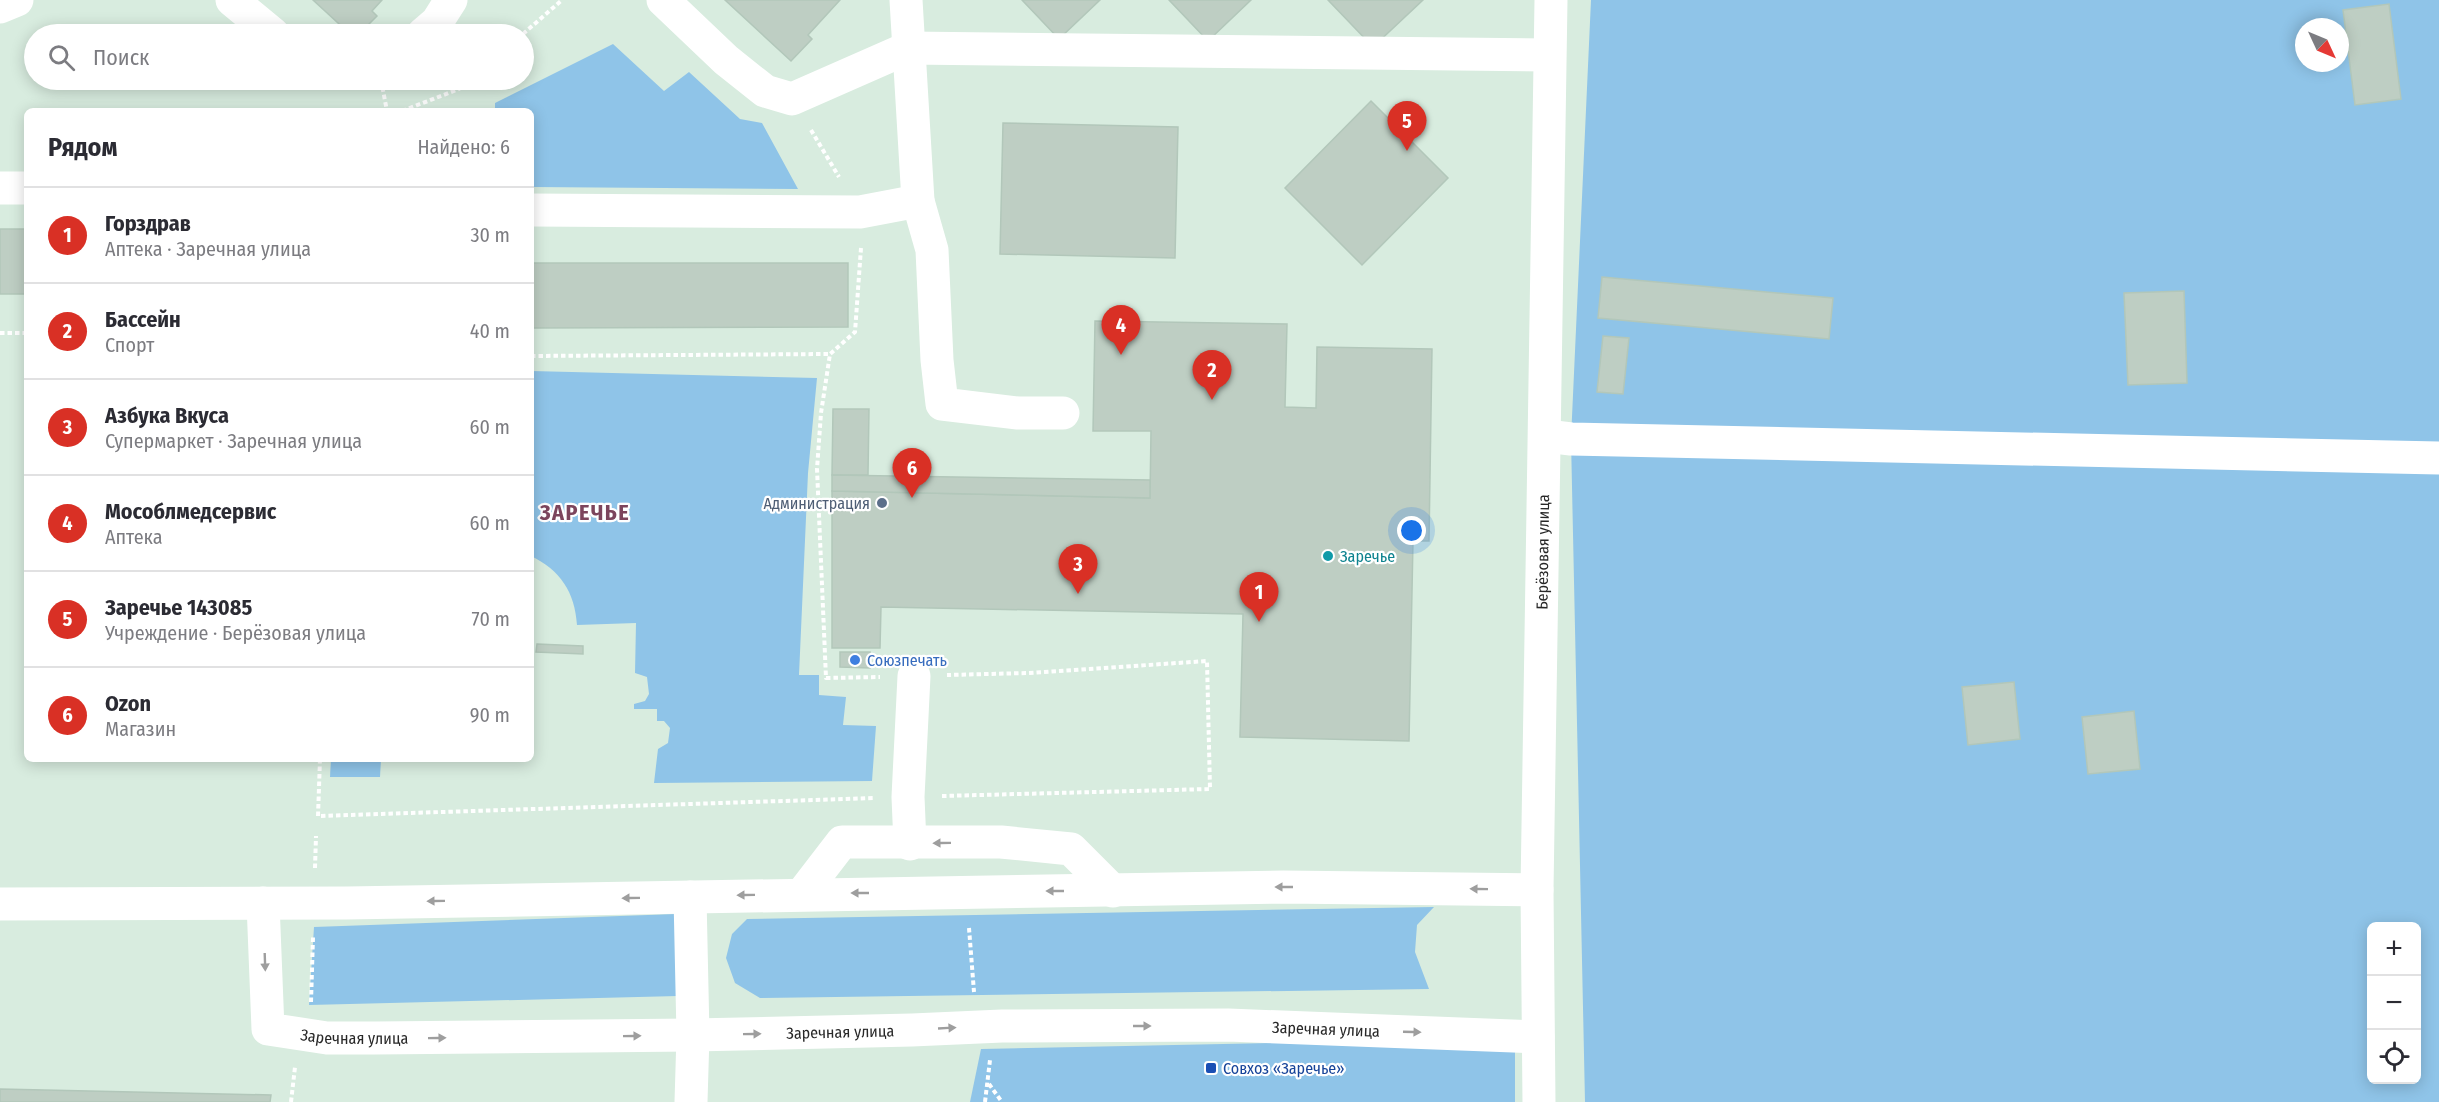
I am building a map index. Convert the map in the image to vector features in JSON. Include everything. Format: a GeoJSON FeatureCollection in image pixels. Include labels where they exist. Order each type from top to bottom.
{"type":"FeatureCollection","features":[{"type":"Feature","properties":{"kind":"street"},"geometry":{"type":"LineString","coordinates":[[0,7],[17,0]]}},
{"type":"Feature","properties":{"kind":"street"},"geometry":{"type":"LineString","coordinates":[[232,0],[261,24]]}},
{"type":"Feature","properties":{"kind":"street"},"geometry":{"type":"LineString","coordinates":[[435,24],[451,0]]}},
{"type":"Feature","properties":{"kind":"street"},"geometry":{"type":"LineString","coordinates":[[663,0],[726,60],[765,91],[792,99],[908,48],[1549,55]]}},
{"type":"Feature","properties":{"kind":"street"},"geometry":{"type":"LineString","coordinates":[[906,0],[918,201],[932,250],[937,360],[942,404],[1018,413],[1063,413]]}},
{"type":"Feature","properties":{"kind":"street","name":"Берёзовая улица"},"geometry":{"type":"LineString","coordinates":[[1539,1102],[1537,890],[1546,436],[1544,380],[1551,0]]}},
{"type":"Feature","properties":{"kind":"street"},"geometry":{"type":"LineString","coordinates":[[0,188],[24,188]]}},
{"type":"Feature","properties":{"kind":"street"},"geometry":{"type":"LineString","coordinates":[[534,210],[860,212],[918,201]]}},
{"type":"Feature","properties":{"kind":"street"},"geometry":{"type":"LineString","coordinates":[[1546,436],[1582,440],[2439,458]]}},
{"type":"Feature","properties":{"kind":"street"},"geometry":{"type":"LineString","coordinates":[[910,844],[908,797],[914,676]]}},
{"type":"Feature","properties":{"kind":"street"},"geometry":{"type":"LineString","coordinates":[[802,894],[842,842],[910,844],[1001,842],[1071,849],[1113,891]]}},
{"type":"Feature","properties":{"kind":"street"},"geometry":{"type":"LineString","coordinates":[[0,904],[263,903],[1283,887],[1537,890]]}},
{"type":"Feature","properties":{"kind":"street"},"geometry":{"type":"LineString","coordinates":[[690,897],[693,1035],[691,1102]]}},
{"type":"Feature","properties":{"kind":"street","name":"Заречная улица"},"geometry":{"type":"LineString","coordinates":[[263,903],[268,1029],[327,1038],[693,1035],[1002,1026],[1228,1025],[1538,1037]]}},
{"type":"Feature","properties":{"kind":"path"},"geometry":{"type":"LineString","coordinates":[[534,24],[562,0]]}},
{"type":"Feature","properties":{"kind":"path"},"geometry":{"type":"LineString","coordinates":[[383,90],[386,108]]}},
{"type":"Feature","properties":{"kind":"path"},"geometry":{"type":"LineString","coordinates":[[410,108],[459,90]]}},
{"type":"Feature","properties":{"kind":"path"},"geometry":{"type":"LineString","coordinates":[[320,762],[318,816],[1210,789],[1207,661],[1029,673],[826,678],[817,469],[824,381],[830,354],[855,332],[861,262],[860,212],[792,99]]}},
{"type":"Feature","properties":{"kind":"path"},"geometry":{"type":"LineString","coordinates":[[0,333],[24,333]]}},
{"type":"Feature","properties":{"kind":"path"},"geometry":{"type":"LineString","coordinates":[[534,356],[830,354]]}},
{"type":"Feature","properties":{"kind":"path"},"geometry":{"type":"LineString","coordinates":[[315,869],[316,836]]}},
{"type":"Feature","properties":{"kind":"path"},"geometry":{"type":"LineString","coordinates":[[969,919],[974,997]]}},
{"type":"Feature","properties":{"kind":"path"},"geometry":{"type":"LineString","coordinates":[[311,1009],[313,933]]}},
{"type":"Feature","properties":{"kind":"path"},"geometry":{"type":"LineString","coordinates":[[985,1102],[989,1084],[990,1053]]}},
{"type":"Feature","properties":{"kind":"path"},"geometry":{"type":"LineString","coordinates":[[291,1102],[296,1063]]}},
{"type":"Feature","properties":{"kind":"path"},"geometry":{"type":"LineString","coordinates":[[989,1084],[1002,1102]]}},
{"type":"Feature","properties":{"kind":"shaded area"},"geometry":{"type":"Polygon","coordinates":[[[1591,0],[2439,0],[2439,1102],[1585,1102],[1571,439],[1591,0]]]}},
{"type":"Feature","properties":{"kind":"shaded area"},"geometry":{"type":"Polygon","coordinates":[[[613,44],[664,91],[689,72],[740,119],[762,123],[798,189],[534,187],[534,108],[495,108],[495,103],[521,90],[534,90],[534,84],[613,44]]]}},
{"type":"Feature","properties":{"kind":"shaded area"},"geometry":{"type":"Polygon","coordinates":[[[534,371],[817,378],[808,473],[799,675],[819,675],[819,695],[846,697],[843,725],[876,726],[872,781],[654,783],[658,749],[668,743],[670,728],[664,721],[657,721],[657,709],[634,709],[634,704],[645,701],[649,694],[647,677],[635,673],[636,623],[577,625],[573,602],[564,583],[558,575],[534,558],[534,371]]]}},
{"type":"Feature","properties":{"kind":"shaded area"},"geometry":{"type":"Polygon","coordinates":[[[331,762],[381,762],[380,777],[330,777],[331,762]]]}},
{"type":"Feature","properties":{"kind":"shaded area"},"geometry":{"type":"Polygon","coordinates":[[[1434,907],[1417,925],[1415,952],[1429,989],[760,998],[735,983],[726,958],[732,934],[747,919],[1434,907]]]}},
{"type":"Feature","properties":{"kind":"shaded area"},"geometry":{"type":"Polygon","coordinates":[[[676,914],[678,996],[309,1005],[314,927],[676,914]]]}},
{"type":"Feature","properties":{"kind":"shaded area"},"geometry":{"type":"Polygon","coordinates":[[[1515,1038],[1515,1102],[970,1102],[981,1049],[1515,1038]]]}},
{"type":"Feature","properties":{"kind":"building"},"geometry":{"type":"Polygon","coordinates":[[[313,0],[382,0],[372,11],[377,16],[369,24],[339,24],[313,0]]]}},
{"type":"Feature","properties":{"kind":"building"},"geometry":{"type":"Polygon","coordinates":[[[725,0],[840,0],[808,35],[812,39],[791,61],[725,0]]]}},
{"type":"Feature","properties":{"kind":"building"},"geometry":{"type":"Polygon","coordinates":[[[1022,0],[1100,0],[1059,39],[1022,0]]]}},
{"type":"Feature","properties":{"kind":"building"},"geometry":{"type":"Polygon","coordinates":[[[1169,0],[1251,0],[1208,41],[1169,0]]]}},
{"type":"Feature","properties":{"kind":"building"},"geometry":{"type":"Polygon","coordinates":[[[1328,0],[1423,0],[1373,47],[1328,0]]]}},
{"type":"Feature","properties":{"kind":"building"},"geometry":{"type":"Polygon","coordinates":[[[2389,4],[2401,99],[2355,105],[2349,58],[2349,18],[2344,18],[2343,10],[2389,4]]]}},
{"type":"Feature","properties":{"kind":"building"},"geometry":{"type":"Polygon","coordinates":[[[1371,101],[1448,178],[1362,265],[1285,188],[1371,101]]]}},
{"type":"Feature","properties":{"kind":"building"},"geometry":{"type":"Polygon","coordinates":[[[1003,123],[1178,127],[1175,258],[1000,254],[1003,123]]]}},
{"type":"Feature","properties":{"kind":"building"},"geometry":{"type":"Polygon","coordinates":[[[0,229],[24,229],[24,294],[0,294],[0,229]]]}},
{"type":"Feature","properties":{"kind":"building"},"geometry":{"type":"Polygon","coordinates":[[[534,263],[848,263],[848,327],[534,328],[534,263]]]}},
{"type":"Feature","properties":{"kind":"building"},"geometry":{"type":"Polygon","coordinates":[[[1602,277],[1833,298],[1829,339],[1598,318],[1602,277]]]}},
{"type":"Feature","properties":{"kind":"building"},"geometry":{"type":"Polygon","coordinates":[[[2184,291],[2187,383],[2128,385],[2124,293],[2184,291]]]}},
{"type":"Feature","properties":{"kind":"building"},"geometry":{"type":"Polygon","coordinates":[[[1095,321],[1287,324],[1285,407],[1316,408],[1317,347],[1432,349],[1429,541],[1413,541],[1409,741],[1240,737],[1243,614],[881,607],[880,648],[832,648],[832,491],[1150,498],[1151,431],[1093,431],[1095,321]]]}},
{"type":"Feature","properties":{"kind":"building"},"geometry":{"type":"Polygon","coordinates":[[[1603,336],[1629,338],[1623,394],[1597,392],[1603,336]]]}},
{"type":"Feature","properties":{"kind":"building"},"geometry":{"type":"Polygon","coordinates":[[[833,409],[869,409],[868,475],[832,475],[833,409]]]}},
{"type":"Feature","properties":{"kind":"building"},"geometry":{"type":"Polygon","coordinates":[[[832,475],[1150,480],[1150,498],[832,491],[832,475]]]}},
{"type":"Feature","properties":{"kind":"building"},"geometry":{"type":"Polygon","coordinates":[[[537,644],[583,646],[583,654],[536,652],[537,644]]]}},
{"type":"Feature","properties":{"kind":"building","name":"Союзпечать"},"geometry":{"type":"Polygon","coordinates":[[[840,652],[870,652],[870,668],[840,667],[840,652]]]}},
{"type":"Feature","properties":{"kind":"building"},"geometry":{"type":"Polygon","coordinates":[[[2014,682],[2020,739],[1968,745],[1962,687],[2014,682]]]}},
{"type":"Feature","properties":{"kind":"building"},"geometry":{"type":"Polygon","coordinates":[[[2134,711],[2140,769],[2088,774],[2082,717],[2134,711]]]}},
{"type":"Feature","properties":{"kind":"building"},"geometry":{"type":"Polygon","coordinates":[[[0,1089],[271,1095],[270,1102],[0,1102],[0,1089]]]}},
{"type":"Feature","properties":{"kind":"place","name":"Заречье 143085"},"geometry":{"type":"Point","coordinates":[1407,151]}},
{"type":"Feature","properties":{"kind":"place","name":"Мособлмедсервис"},"geometry":{"type":"Point","coordinates":[1121,355]}},
{"type":"Feature","properties":{"kind":"place","name":"Бассейн"},"geometry":{"type":"Point","coordinates":[1212,400]}},
{"type":"Feature","properties":{"kind":"place","name":"Ozon"},"geometry":{"type":"Point","coordinates":[912,498]}},
{"type":"Feature","properties":{"kind":"place","name":"Администрация"},"geometry":{"type":"Point","coordinates":[882,503]}},
{"type":"Feature","properties":{"kind":"place","name":"Заречье"},"geometry":{"type":"Point","coordinates":[1328,556]}},
{"type":"Feature","properties":{"kind":"place","name":"Азбука Вкуса"},"geometry":{"type":"Point","coordinates":[1078,594]}},
{"type":"Feature","properties":{"kind":"place","name":"Горздрав"},"geometry":{"type":"Point","coordinates":[1259,622]}},
{"type":"Feature","properties":{"kind":"place","name":"Союзпечать"},"geometry":{"type":"Point","coordinates":[855,660]}},
{"type":"Feature","properties":{"kind":"place","name":"Совхоз «Заречье»"},"geometry":{"type":"Point","coordinates":[1211,1068]}},
{"type":"Feature","properties":{"kind":"district","name":"ЗАРЕЧЬЕ"},"geometry":{"type":"Point","coordinates":[585,512]}}]}
